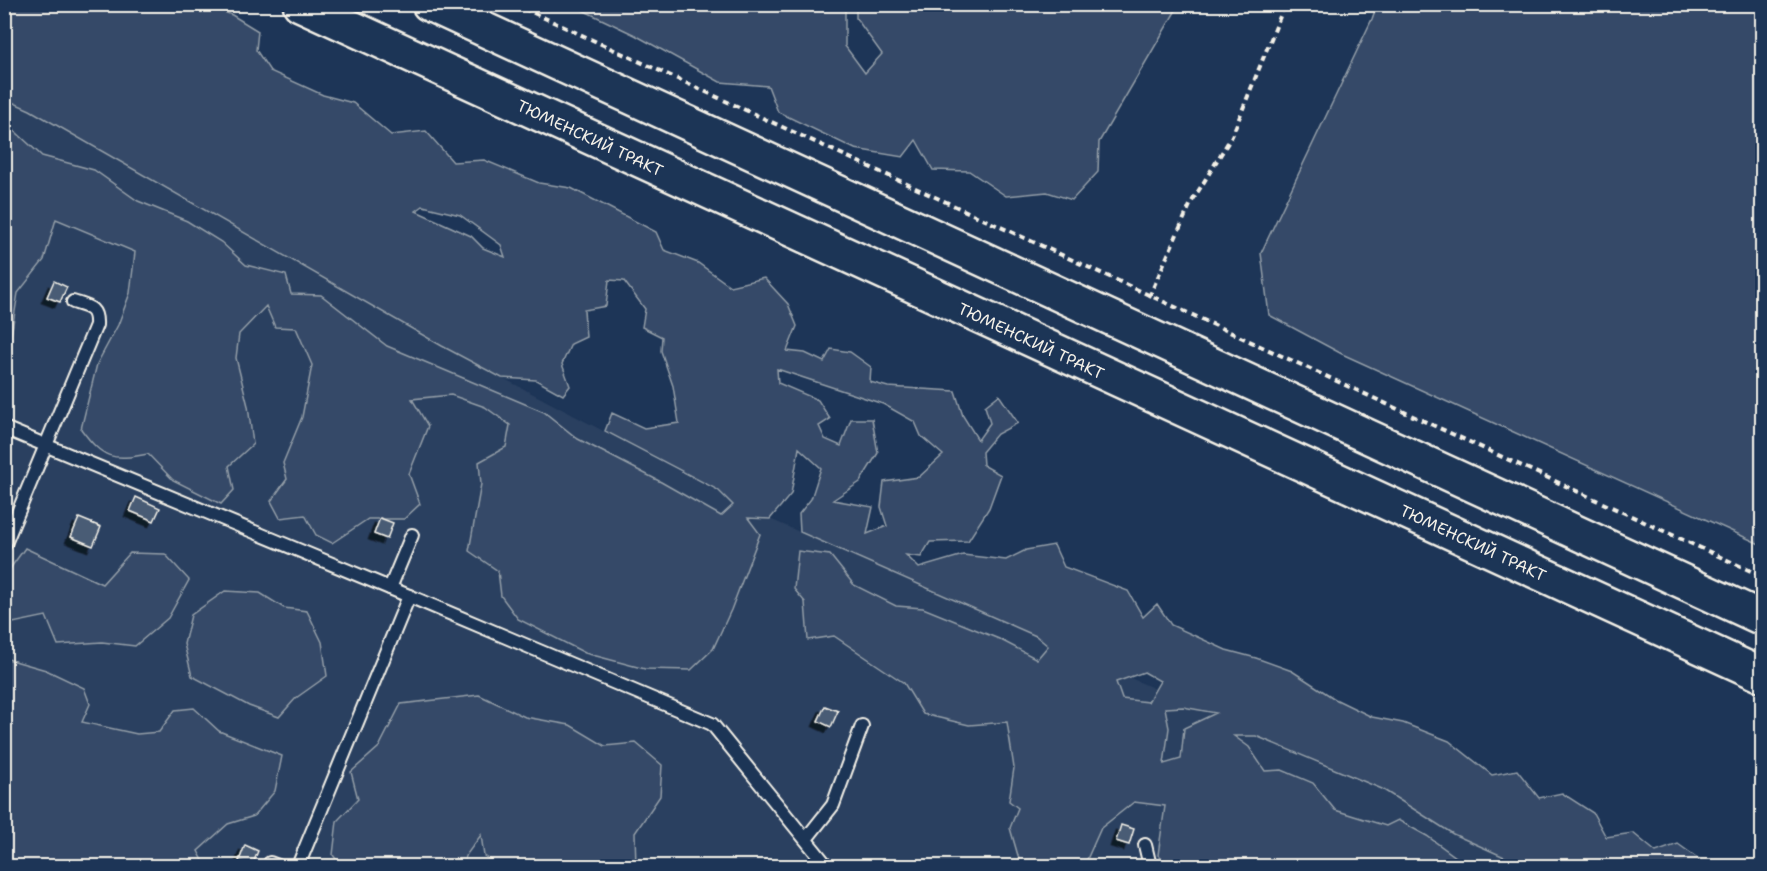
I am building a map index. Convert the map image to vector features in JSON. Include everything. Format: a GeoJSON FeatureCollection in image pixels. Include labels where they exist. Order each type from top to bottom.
{"type":"FeatureCollection","features":[{"type":"Feature","properties":{"kind":"main road","name":"ТЮМЕНСКИЙ ТРАКТ"},"geometry":{"type":"LineString","coordinates":[[300,4],[1762,675]]}},
{"type":"Feature","properties":{"kind":"main road"},"geometry":{"type":"LineString","coordinates":[[429,4],[1762,618]]}},
{"type":"Feature","properties":{"kind":"lane"},"geometry":{"type":"LineString","coordinates":[[4,546],[96,325],[96,315],[92,309],[73,302]]}},
{"type":"Feature","properties":{"kind":"lane"},"geometry":{"type":"LineString","coordinates":[[4,428],[712,724],[806,838],[827,867]]}},
{"type":"Feature","properties":{"kind":"lane"},"geometry":{"type":"LineString","coordinates":[[390,588],[412,535]]}},
{"type":"Feature","properties":{"kind":"lane"},"geometry":{"type":"LineString","coordinates":[[298,867],[409,596]]}},
{"type":"Feature","properties":{"kind":"lane"},"geometry":{"type":"LineString","coordinates":[[806,838],[833,804],[862,726]]}},
{"type":"Feature","properties":{"kind":"lane"},"geometry":{"type":"LineString","coordinates":[[1145,845],[1150,867]]}},
{"type":"Feature","properties":{"kind":"path"},"geometry":{"type":"LineString","coordinates":[[514,4],[1762,576]]}},
{"type":"Feature","properties":{"kind":"path"},"geometry":{"type":"LineString","coordinates":[[1134,330],[1191,203],[1232,136],[1285,4]]}},
{"type":"Feature","properties":{"kind":"shaded area"},"geometry":{"type":"Polygon","coordinates":[[[5,5],[206,5],[232,15],[258,31],[256,50],[270,71],[323,95],[353,103],[391,135],[426,131],[453,162],[484,160],[539,183],[571,188],[656,232],[664,250],[698,263],[730,286],[764,278],[788,304],[797,326],[787,351],[805,353],[824,362],[831,349],[850,352],[871,367],[870,382],[888,387],[955,391],[963,416],[978,440],[990,423],[985,406],[999,395],[1018,423],[997,434],[982,452],[983,465],[1001,475],[989,508],[968,541],[930,542],[921,557],[906,555],[919,568],[963,555],[1006,560],[1026,550],[1054,545],[1064,567],[1128,591],[1143,617],[1157,604],[1171,625],[1226,650],[1292,671],[1335,699],[1372,717],[1403,723],[1449,741],[1492,775],[1517,770],[1539,798],[1562,793],[1593,813],[1606,837],[1633,833],[1656,852],[1678,844],[1699,859],[1698,866],[1553,866],[1511,860],[1453,834],[1382,789],[1256,736],[1234,736],[1249,747],[1265,771],[1282,770],[1313,783],[1335,810],[1386,826],[1398,820],[1427,836],[1467,865],[1477,866],[1169,866],[1158,855],[1165,806],[1134,802],[1101,828],[1084,866],[1021,866],[1010,828],[1018,808],[1009,801],[1014,768],[1007,722],[969,725],[923,714],[904,683],[834,636],[808,640],[805,602],[794,589],[798,551],[830,555],[854,585],[896,606],[923,608],[999,639],[1037,659],[1048,646],[1036,636],[800,532],[799,514],[811,499],[821,468],[799,448],[791,494],[770,519],[748,518],[760,534],[731,610],[713,649],[691,670],[645,669],[585,653],[518,619],[501,596],[498,571],[469,551],[481,484],[479,462],[506,447],[510,425],[485,407],[451,395],[412,399],[428,426],[409,474],[420,504],[404,519],[368,519],[332,543],[316,535],[305,515],[280,518],[271,501],[287,479],[283,463],[302,417],[312,365],[296,328],[275,327],[266,306],[239,334],[236,358],[248,406],[253,444],[229,466],[234,490],[221,504],[173,480],[148,454],[117,457],[102,452],[81,429],[97,364],[118,325],[130,293],[135,252],[56,219],[44,260],[18,293],[8,354],[5,359],[5,122],[42,156],[94,170],[138,201],[187,221],[221,242],[246,265],[286,275],[291,294],[321,295],[387,346],[544,412],[578,439],[721,516],[733,505],[718,490],[605,431],[612,413],[644,428],[679,423],[673,386],[661,351],[662,337],[642,327],[645,309],[624,281],[609,280],[606,306],[584,310],[586,337],[571,344],[562,364],[570,386],[563,395],[536,380],[502,378],[30,110],[5,99],[5,5]],[[423,206],[416,211],[471,236],[483,248],[505,257],[501,245],[460,215],[423,206]],[[777,369],[778,383],[818,400],[830,419],[819,426],[825,439],[841,446],[851,419],[872,419],[878,453],[860,482],[833,500],[873,507],[867,534],[887,526],[881,507],[884,482],[919,477],[943,455],[921,436],[915,422],[883,404],[777,369]],[[1144,672],[1116,682],[1122,699],[1148,702],[1160,681],[1144,672]],[[1183,707],[1165,708],[1169,728],[1164,764],[1181,759],[1184,728],[1216,713],[1183,707]]]}},
{"type":"Feature","properties":{"kind":"shaded area"},"geometry":{"type":"Polygon","coordinates":[[[572,5],[845,5],[845,46],[865,73],[882,54],[856,18],[856,5],[1179,5],[1099,142],[1098,172],[1072,200],[1047,192],[1006,196],[969,171],[933,170],[916,140],[903,157],[855,149],[778,112],[768,86],[720,82],[635,35],[572,5]]]}},
{"type":"Feature","properties":{"kind":"shaded area"},"geometry":{"type":"Polygon","coordinates":[[[1377,5],[1762,5],[1762,545],[1342,354],[1269,315],[1261,253],[1377,5]]]}},
{"type":"Feature","properties":{"kind":"shaded area"},"geometry":{"type":"Polygon","coordinates":[[[4,99],[30,110],[442,346],[770,519],[1557,866],[5,866],[4,99]]]}},
{"type":"Feature","properties":{"kind":"shaded area"},"geometry":{"type":"Polygon","coordinates":[[[25,548],[102,584],[130,553],[165,554],[189,580],[168,618],[135,646],[102,642],[58,645],[46,616],[13,623],[5,615],[5,606],[9,600],[6,578],[25,548]]]}},
{"type":"Feature","properties":{"kind":"shaded area"},"geometry":{"type":"Polygon","coordinates":[[[225,591],[260,593],[284,608],[307,611],[322,642],[327,676],[296,698],[279,717],[249,706],[192,676],[184,644],[191,615],[225,591]]]}},
{"type":"Feature","properties":{"kind":"shaded area"},"geometry":{"type":"Polygon","coordinates":[[[4,658],[46,670],[84,688],[90,704],[82,722],[137,734],[159,732],[175,710],[194,708],[219,731],[282,756],[275,791],[254,816],[228,824],[198,851],[206,866],[5,866],[4,658]]]}},
{"type":"Feature","properties":{"kind":"shaded area"},"geometry":{"type":"Polygon","coordinates":[[[479,695],[525,717],[570,725],[605,746],[636,743],[662,765],[660,796],[635,833],[636,866],[500,866],[484,856],[481,835],[467,854],[462,866],[341,866],[333,855],[337,821],[358,799],[351,772],[379,747],[401,704],[479,695]]]}},
{"type":"Feature","properties":{"kind":"building"},"geometry":{"type":"Polygon","coordinates":[[[54,281],[67,287],[60,302],[47,297],[54,281]]]}},
{"type":"Feature","properties":{"kind":"building"},"geometry":{"type":"Polygon","coordinates":[[[136,497],[160,508],[154,521],[130,511],[136,497]]]}},
{"type":"Feature","properties":{"kind":"building"},"geometry":{"type":"Polygon","coordinates":[[[79,518],[101,527],[93,546],[71,537],[79,518]]]}},
{"type":"Feature","properties":{"kind":"building"},"geometry":{"type":"Polygon","coordinates":[[[380,518],[393,523],[387,539],[374,534],[380,518]]]}},
{"type":"Feature","properties":{"kind":"building"},"geometry":{"type":"Polygon","coordinates":[[[825,706],[838,711],[831,727],[818,721],[825,706]]]}},
{"type":"Feature","properties":{"kind":"building"},"geometry":{"type":"Polygon","coordinates":[[[1121,825],[1134,829],[1129,845],[1116,841],[1121,825]]]}},
{"type":"Feature","properties":{"kind":"building"},"geometry":{"type":"Polygon","coordinates":[[[245,845],[258,851],[252,866],[239,861],[245,845]]]}}]}
